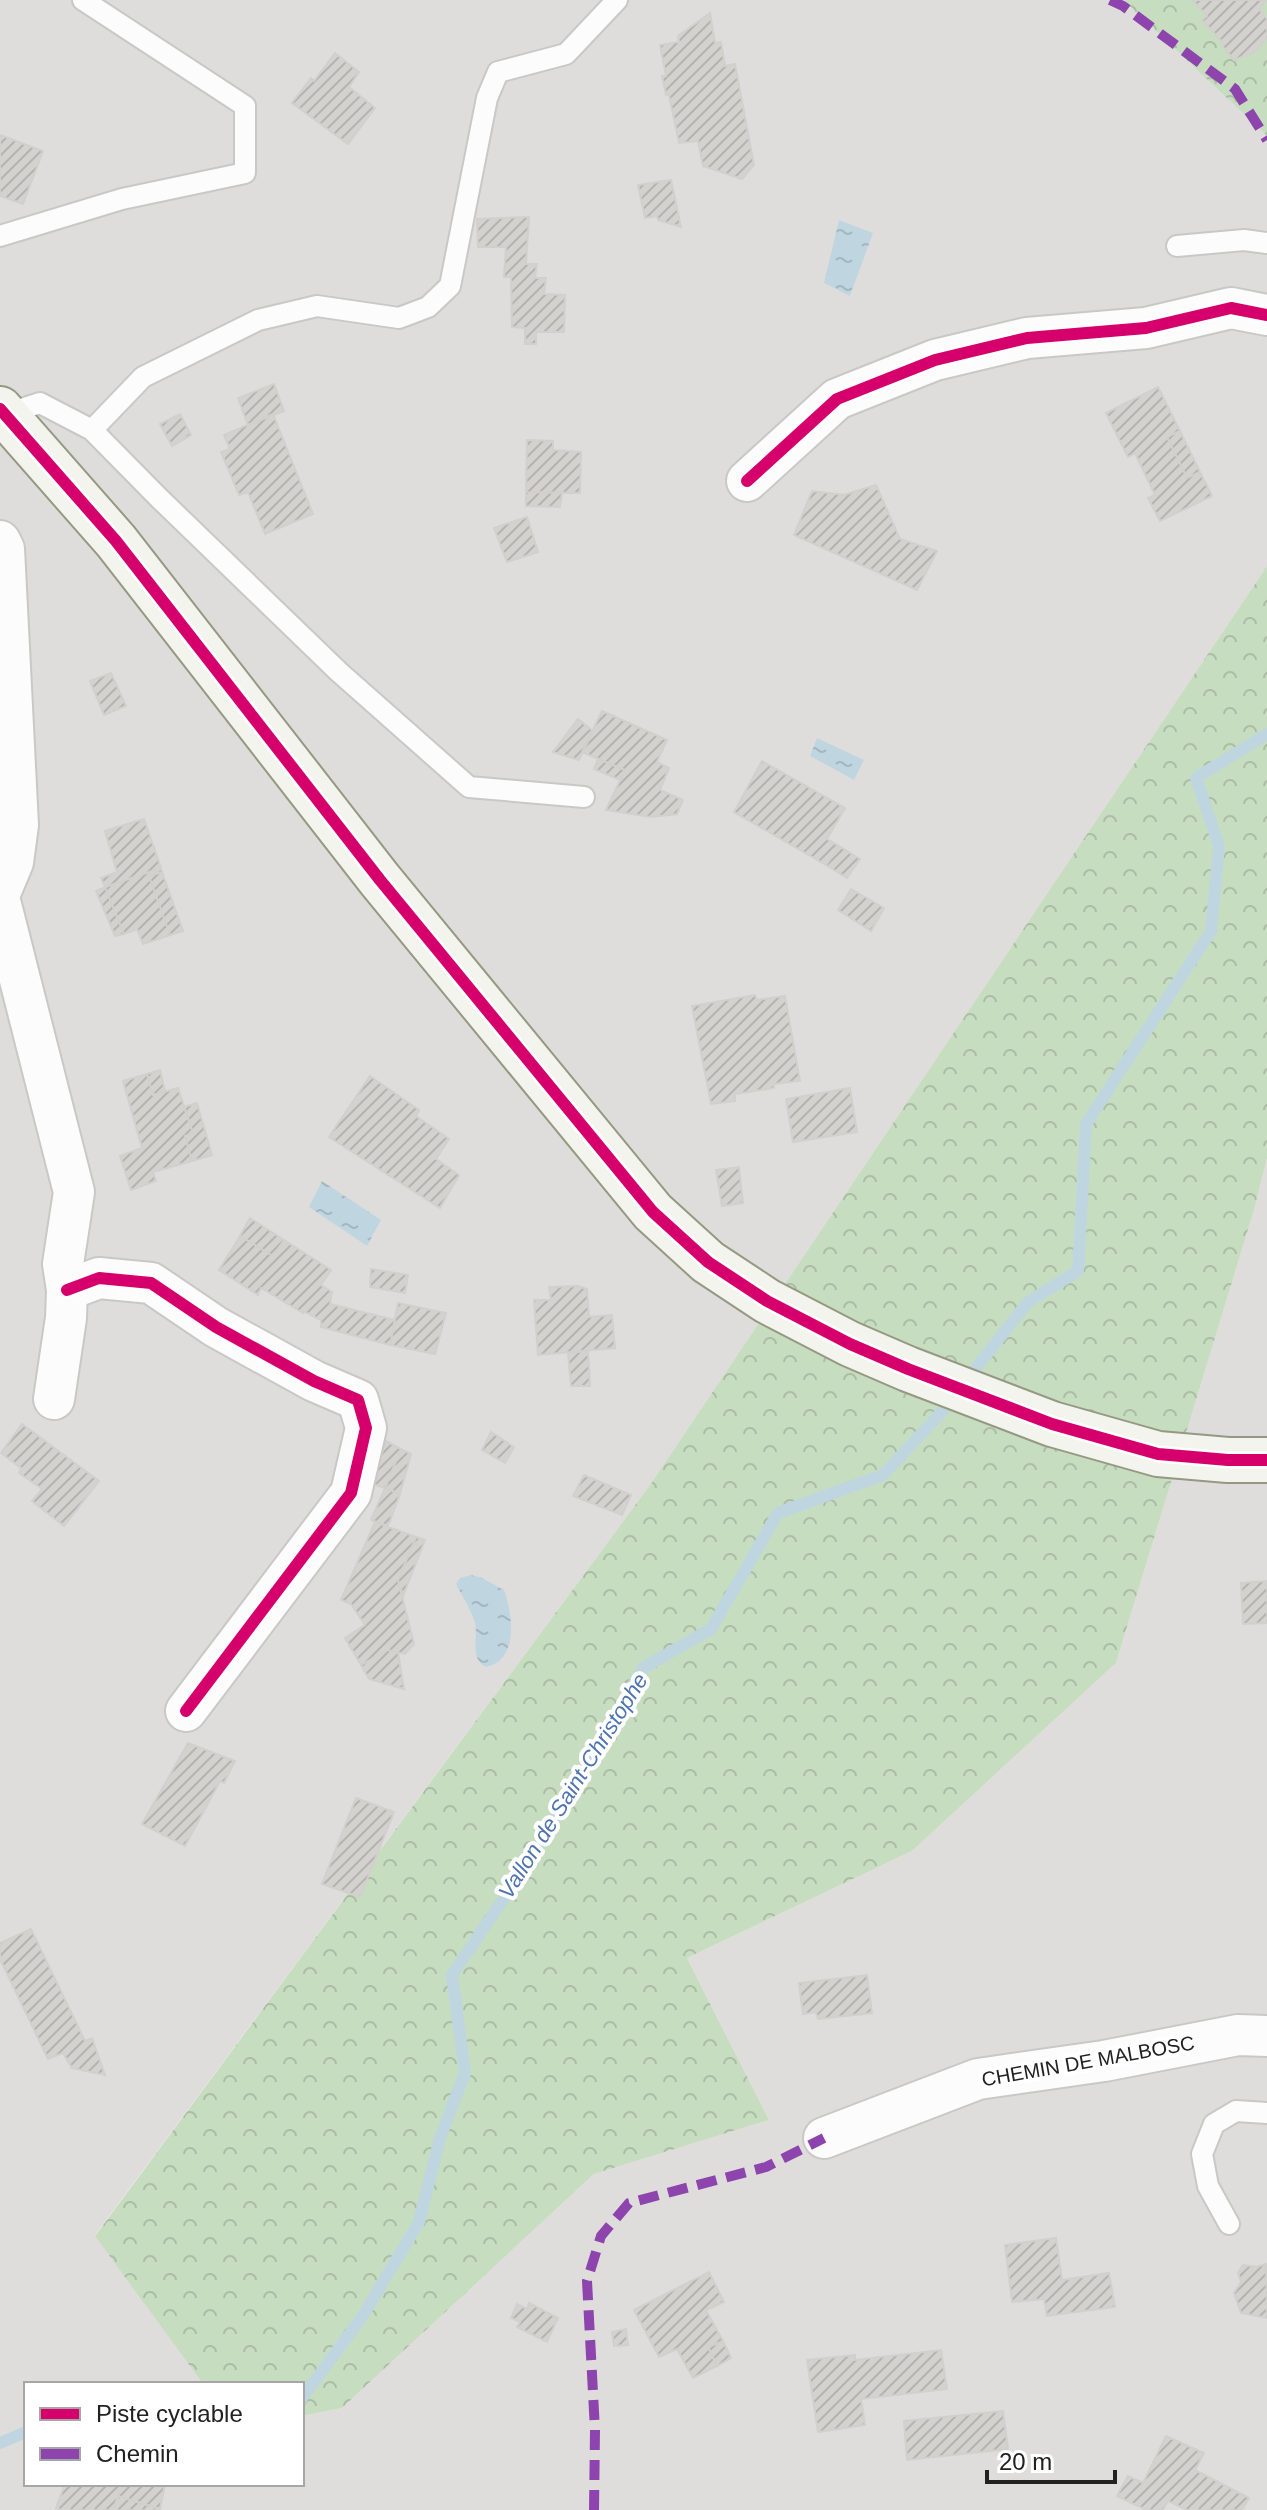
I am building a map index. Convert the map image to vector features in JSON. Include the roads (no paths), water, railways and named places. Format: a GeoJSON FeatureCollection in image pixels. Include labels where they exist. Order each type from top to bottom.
{"type":"FeatureCollection","features":[{"type":"Feature","properties":{"kind":"main road"},"geometry":{"type":"LineString","coordinates":[[3,412],[116,541],[380,880],[653,1212],[708,1262],[767,1301],[838,1338],[908,1369],[1023,1413],[1158,1454],[1248,1460]]}},
{"type":"Feature","properties":{"kind":"street"},"geometry":{"type":"LineString","coordinates":[[747,481],[837,399],[935,360],[1027,338],[1146,328],[1231,308],[1267,315]]}},
{"type":"Feature","properties":{"kind":"street"},"geometry":{"type":"LineString","coordinates":[[0,541],[4,549],[18,825],[13,862],[0,893]]}},
{"type":"Feature","properties":{"kind":"street"},"geometry":{"type":"LineString","coordinates":[[0,901],[74,1192],[63,1264],[67,1290],[66,1318],[54,1399]]}},
{"type":"Feature","properties":{"kind":"street"},"geometry":{"type":"LineString","coordinates":[[67,1290],[99,1278],[151,1283],[216,1327],[314,1381],[358,1400],[366,1428],[351,1493],[186,1711]]}},
{"type":"Feature","properties":{"kind":"street","name":"CHEMIN DE MALBOSC"},"geometry":{"type":"LineString","coordinates":[[824,2138],[978,2079],[1104,2061],[1238,2035],[1267,2036]]}},
{"type":"Feature","properties":{"kind":"lane"},"geometry":{"type":"LineString","coordinates":[[0,236],[122,199],[245,173],[245,106],[83,0]]}},
{"type":"Feature","properties":{"kind":"lane"},"geometry":{"type":"LineString","coordinates":[[92,430],[143,377],[258,320],[317,306],[399,318],[428,307],[450,286],[487,98],[498,72],[566,54],[617,0]]}},
{"type":"Feature","properties":{"kind":"lane"},"geometry":{"type":"LineString","coordinates":[[1177,246],[1244,240],[1267,243]]}},
{"type":"Feature","properties":{"kind":"lane"},"geometry":{"type":"LineString","coordinates":[[3,412],[40,403],[92,430],[339,672],[469,787],[584,797]]}},
{"type":"Feature","properties":{"kind":"lane"},"geometry":{"type":"LineString","coordinates":[[1229,2224],[1208,2186],[1202,2154],[1214,2124],[1236,2111],[1267,2113]]}},
{"type":"Feature","properties":{"kind":"water"},"geometry":{"type":"Polygon","coordinates":[[[839,220],[873,233],[850,296],[824,283],[839,220]]]}},
{"type":"Feature","properties":{"kind":"water"},"geometry":{"type":"Polygon","coordinates":[[[817,738],[864,760],[854,780],[810,756],[817,738]]]}},
{"type":"Feature","properties":{"kind":"water"},"geometry":{"type":"Polygon","coordinates":[[[322,1181],[381,1220],[367,1246],[309,1207],[322,1181]]]}},
{"type":"Feature","properties":{"kind":"water"},"geometry":{"type":"Polygon","coordinates":[[[471,1575],[504,1590],[510,1611],[509,1646],[497,1663],[486,1667],[477,1658],[476,1626],[456,1584],[460,1578],[471,1575]]]}},
{"type":"Feature","properties":{"kind":"waterway","name":"Vallon de Saint-Christophe"},"geometry":{"type":"LineString","coordinates":[[304,2395],[362,2317],[419,2222],[440,2138],[465,2073],[452,1975],[538,1848],[643,1668],[711,1629],[778,1513],[883,1475],[938,1416],[1028,1302],[1078,1271],[1086,1124],[1211,931],[1219,846],[1196,778],[1267,734]]}},
{"type":"Feature","properties":{"kind":"waterway","name":"Vallon de Saint-Christophe"},"geometry":{"type":"LineString","coordinates":[[0,2443],[24,2433]]}}]}
